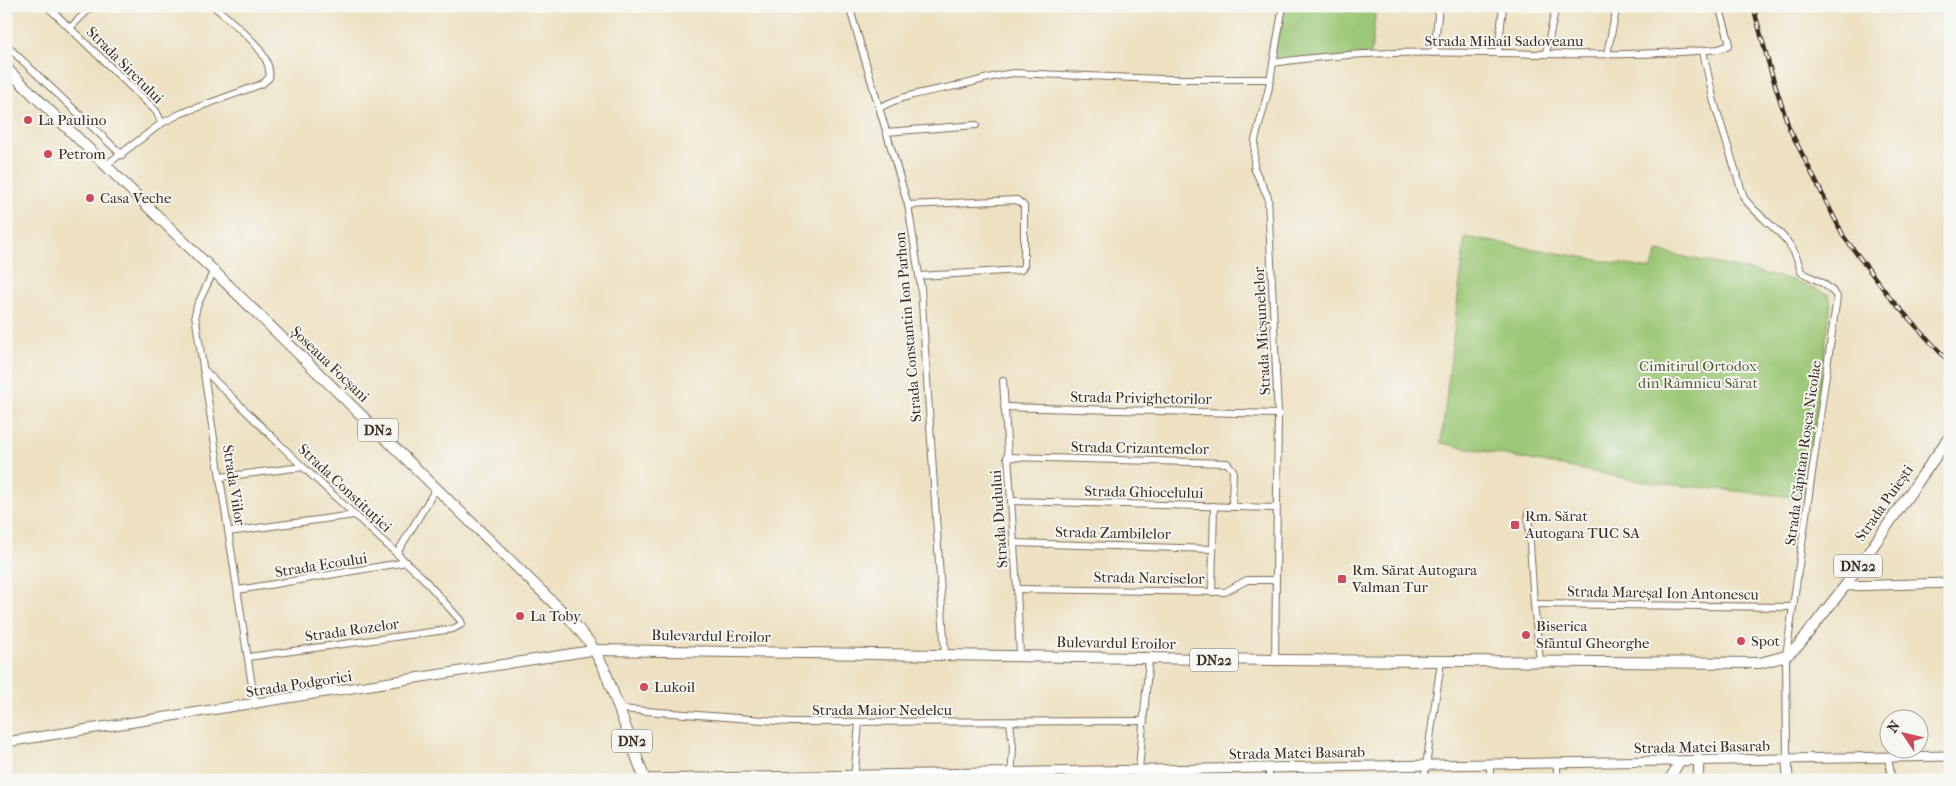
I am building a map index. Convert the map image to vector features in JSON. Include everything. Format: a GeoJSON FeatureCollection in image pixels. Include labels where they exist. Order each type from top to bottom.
{"type":"FeatureCollection","features":[{"type":"Feature","properties":{"kind":"main road","name":"Șoseaua Focșani"},"geometry":{"type":"LineString","coordinates":[[6,68],[213,272],[553,600],[595,650],[620,709],[645,779]]}},
{"type":"Feature","properties":{"kind":"main road","name":"Strada Puiești"},"geometry":{"type":"LineString","coordinates":[[1786,656],[1798,646],[1845,586],[1950,436]]}},
{"type":"Feature","properties":{"kind":"main road","name":"Bulevardul Eroilor"},"geometry":{"type":"LineString","coordinates":[[595,650],[1441,662],[1751,663],[1786,656]]}},
{"type":"Feature","properties":{"kind":"street","name":"Strada Siretului"},"geometry":{"type":"LineString","coordinates":[[47,6],[156,112],[162,123]]}},
{"type":"Feature","properties":{"kind":"street"},"geometry":{"type":"LineString","coordinates":[[70,28],[92,6]]}},
{"type":"Feature","properties":{"kind":"street"},"geometry":{"type":"LineString","coordinates":[[106,165],[122,155],[162,123],[182,113],[262,84],[269,78],[269,62],[261,51],[214,6]]}},
{"type":"Feature","properties":{"kind":"street","name":"Strada Constantin Ion Parhon"},"geometry":{"type":"LineString","coordinates":[[849,6],[908,205],[919,276],[945,654]]}},
{"type":"Feature","properties":{"kind":"street","name":"Strada Micșunelelor"},"geometry":{"type":"LineString","coordinates":[[1275,660],[1278,414],[1268,197],[1254,168],[1255,140],[1271,79],[1283,6]]}},
{"type":"Feature","properties":{"kind":"street"},"geometry":{"type":"LineString","coordinates":[[1434,53],[1439,6]]}},
{"type":"Feature","properties":{"kind":"street"},"geometry":{"type":"LineString","coordinates":[[1498,53],[1503,6]]}},
{"type":"Feature","properties":{"kind":"street"},"geometry":{"type":"LineString","coordinates":[[1546,53],[1556,6]]}},
{"type":"Feature","properties":{"kind":"street"},"geometry":{"type":"LineString","coordinates":[[1607,54],[1617,6]]}},
{"type":"Feature","properties":{"kind":"street","name":"Strada Mihail Sadoveanu"},"geometry":{"type":"LineString","coordinates":[[1273,63],[1323,55],[1434,53],[1607,54],[1702,51],[1725,48],[1729,45],[1730,40],[1719,6]]}},
{"type":"Feature","properties":{"kind":"street"},"geometry":{"type":"LineString","coordinates":[[6,46],[122,155]]}},
{"type":"Feature","properties":{"kind":"street","name":"Strada Căpitan Roșca Nicolae"},"geometry":{"type":"LineString","coordinates":[[1702,51],[1714,102],[1740,179],[1740,190],[1752,209],[1790,242],[1801,272],[1832,289],[1837,302],[1786,656],[1787,758]]}},
{"type":"Feature","properties":{"kind":"street"},"geometry":{"type":"LineString","coordinates":[[879,108],[899,97],[997,75],[1014,73],[1160,79],[1271,79]]}},
{"type":"Feature","properties":{"kind":"street"},"geometry":{"type":"LineString","coordinates":[[886,132],[976,125]]}},
{"type":"Feature","properties":{"kind":"street"},"geometry":{"type":"LineString","coordinates":[[908,205],[1017,200],[1024,206],[1024,265],[1022,270],[919,276]]}},
{"type":"Feature","properties":{"kind":"street","name":"Strada Viilor"},"geometry":{"type":"LineString","coordinates":[[213,272],[195,312],[255,705]]}},
{"type":"Feature","properties":{"kind":"street","name":"Strada Constituției"},"geometry":{"type":"LineString","coordinates":[[203,369],[303,467],[407,562],[459,616],[462,624],[458,627]]}},
{"type":"Feature","properties":{"kind":"street","name":"Strada Dudului"},"geometry":{"type":"LineString","coordinates":[[1003,381],[1020,656]]}},
{"type":"Feature","properties":{"kind":"street","name":"Strada Privighetorilor"},"geometry":{"type":"LineString","coordinates":[[1004,407],[1278,414]]}},
{"type":"Feature","properties":{"kind":"street","name":"Strada Crizantemelor"},"geometry":{"type":"LineString","coordinates":[[1007,457],[1227,463],[1233,470],[1232,505]]}},
{"type":"Feature","properties":{"kind":"street"},"geometry":{"type":"LineString","coordinates":[[220,477],[303,467]]}},
{"type":"Feature","properties":{"kind":"street"},"geometry":{"type":"LineString","coordinates":[[397,553],[437,487]]}},
{"type":"Feature","properties":{"kind":"street","name":"Strada Ghiocelului"},"geometry":{"type":"LineString","coordinates":[[1010,501],[1232,505],[1276,508]]}},
{"type":"Feature","properties":{"kind":"street"},"geometry":{"type":"LineString","coordinates":[[1212,592],[1214,506]]}},
{"type":"Feature","properties":{"kind":"street"},"geometry":{"type":"LineString","coordinates":[[1528,513],[1540,661]]}},
{"type":"Feature","properties":{"kind":"street"},"geometry":{"type":"LineString","coordinates":[[228,532],[354,515]]}},
{"type":"Feature","properties":{"kind":"street","name":"Strada Zambilelor"},"geometry":{"type":"LineString","coordinates":[[1014,543],[1212,548]]}},
{"type":"Feature","properties":{"kind":"street","name":"Strada Ecoului"},"geometry":{"type":"LineString","coordinates":[[238,590],[407,562]]}},
{"type":"Feature","properties":{"kind":"street","name":"Strada Narciselor"},"geometry":{"type":"LineString","coordinates":[[1017,589],[1225,592],[1247,580],[1276,580]]}},
{"type":"Feature","properties":{"kind":"street"},"geometry":{"type":"LineString","coordinates":[[1845,586],[1950,583]]}},
{"type":"Feature","properties":{"kind":"street","name":"Strada Mareșal Ion Antonescu"},"geometry":{"type":"LineString","coordinates":[[1534,604],[1793,607]]}},
{"type":"Feature","properties":{"kind":"street","name":"Strada Rozelor"},"geometry":{"type":"LineString","coordinates":[[248,657],[458,627]]}},
{"type":"Feature","properties":{"kind":"street","name":"Strada Podgoriei"},"geometry":{"type":"LineString","coordinates":[[6,742],[255,705],[595,650]]}},
{"type":"Feature","properties":{"kind":"street"},"geometry":{"type":"LineString","coordinates":[[1138,775],[1149,659]]}},
{"type":"Feature","properties":{"kind":"street"},"geometry":{"type":"LineString","coordinates":[[1424,780],[1441,662]]}},
{"type":"Feature","properties":{"kind":"street","name":"Strada Maior Nedelcu"},"geometry":{"type":"LineString","coordinates":[[620,709],[790,722],[1144,721]]}},
{"type":"Feature","properties":{"kind":"street"},"geometry":{"type":"LineString","coordinates":[[1010,722],[1013,748],[1011,776]]}},
{"type":"Feature","properties":{"kind":"street"},"geometry":{"type":"LineString","coordinates":[[854,778],[859,723]]}},
{"type":"Feature","properties":{"kind":"street","name":"Strada Matei Basarab"},"geometry":{"type":"LineString","coordinates":[[1928,756],[1950,756]]}},
{"type":"Feature","properties":{"kind":"street","name":"Strada Matei Basarab"},"geometry":{"type":"LineString","coordinates":[[645,779],[1138,775],[1269,766],[1557,764],[1699,759],[1878,757]]}},
{"type":"Feature","properties":{"kind":"street"},"geometry":{"type":"LineString","coordinates":[[1787,758],[1788,780]]}},
{"type":"Feature","properties":{"kind":"street"},"geometry":{"type":"LineString","coordinates":[[1888,758],[1892,780]]}},
{"type":"Feature","properties":{"kind":"street"},"geometry":{"type":"LineString","coordinates":[[1698,780],[1699,759]]}},
{"type":"Feature","properties":{"kind":"street"},"geometry":{"type":"LineString","coordinates":[[1669,780],[1680,760]]}},
{"type":"Feature","properties":{"kind":"street"},"geometry":{"type":"LineString","coordinates":[[1490,764],[1490,780]]}},
{"type":"Feature","properties":{"kind":"street"},"geometry":{"type":"LineString","coordinates":[[1557,764],[1557,780]]}},
{"type":"Feature","properties":{"kind":"street"},"geometry":{"type":"LineString","coordinates":[[1269,766],[1269,780]]}},
{"type":"Feature","properties":{"kind":"green space"},"geometry":{"type":"Polygon","coordinates":[[[1283,6],[1376,6],[1371,54],[1273,63],[1283,6]]]}},
{"type":"Feature","properties":{"kind":"green space","name":"Cimitirul Ortodox din Râmnicu Sărat"},"geometry":{"type":"Polygon","coordinates":[[[1465,237],[1651,269],[1658,251],[1793,280],[1829,295],[1831,304],[1805,498],[1646,482],[1441,443],[1465,237]]]}},
{"type":"Feature","properties":{"kind":"railway"},"geometry":{"type":"LineString","coordinates":[[1753,6],[1789,128],[1844,237],[1891,299],[1950,363]]}},
{"type":"Feature","properties":{"kind":"place","name":"La Paulino"},"geometry":{"type":"Point","coordinates":[28,120]}},
{"type":"Feature","properties":{"kind":"place","name":"Petrom"},"geometry":{"type":"Point","coordinates":[48,154]}},
{"type":"Feature","properties":{"kind":"place","name":"Casa Veche"},"geometry":{"type":"Point","coordinates":[90,198]}},
{"type":"Feature","properties":{"kind":"place","name":"Rm. Sărat Autogara TUC SA"},"geometry":{"type":"Point","coordinates":[1515,525]}},
{"type":"Feature","properties":{"kind":"place","name":"Rm. Sărat Autogara Valman Tur"},"geometry":{"type":"Point","coordinates":[1342,579]}},
{"type":"Feature","properties":{"kind":"place","name":"La Toby"},"geometry":{"type":"Point","coordinates":[520,616]}},
{"type":"Feature","properties":{"kind":"place","name":"Biserica Sfântul Gheorghe"},"geometry":{"type":"Point","coordinates":[1526,635]}},
{"type":"Feature","properties":{"kind":"place","name":"Spot"},"geometry":{"type":"Point","coordinates":[1741,641]}},
{"type":"Feature","properties":{"kind":"place","name":"Lukoil"},"geometry":{"type":"Point","coordinates":[644,687]}}]}
